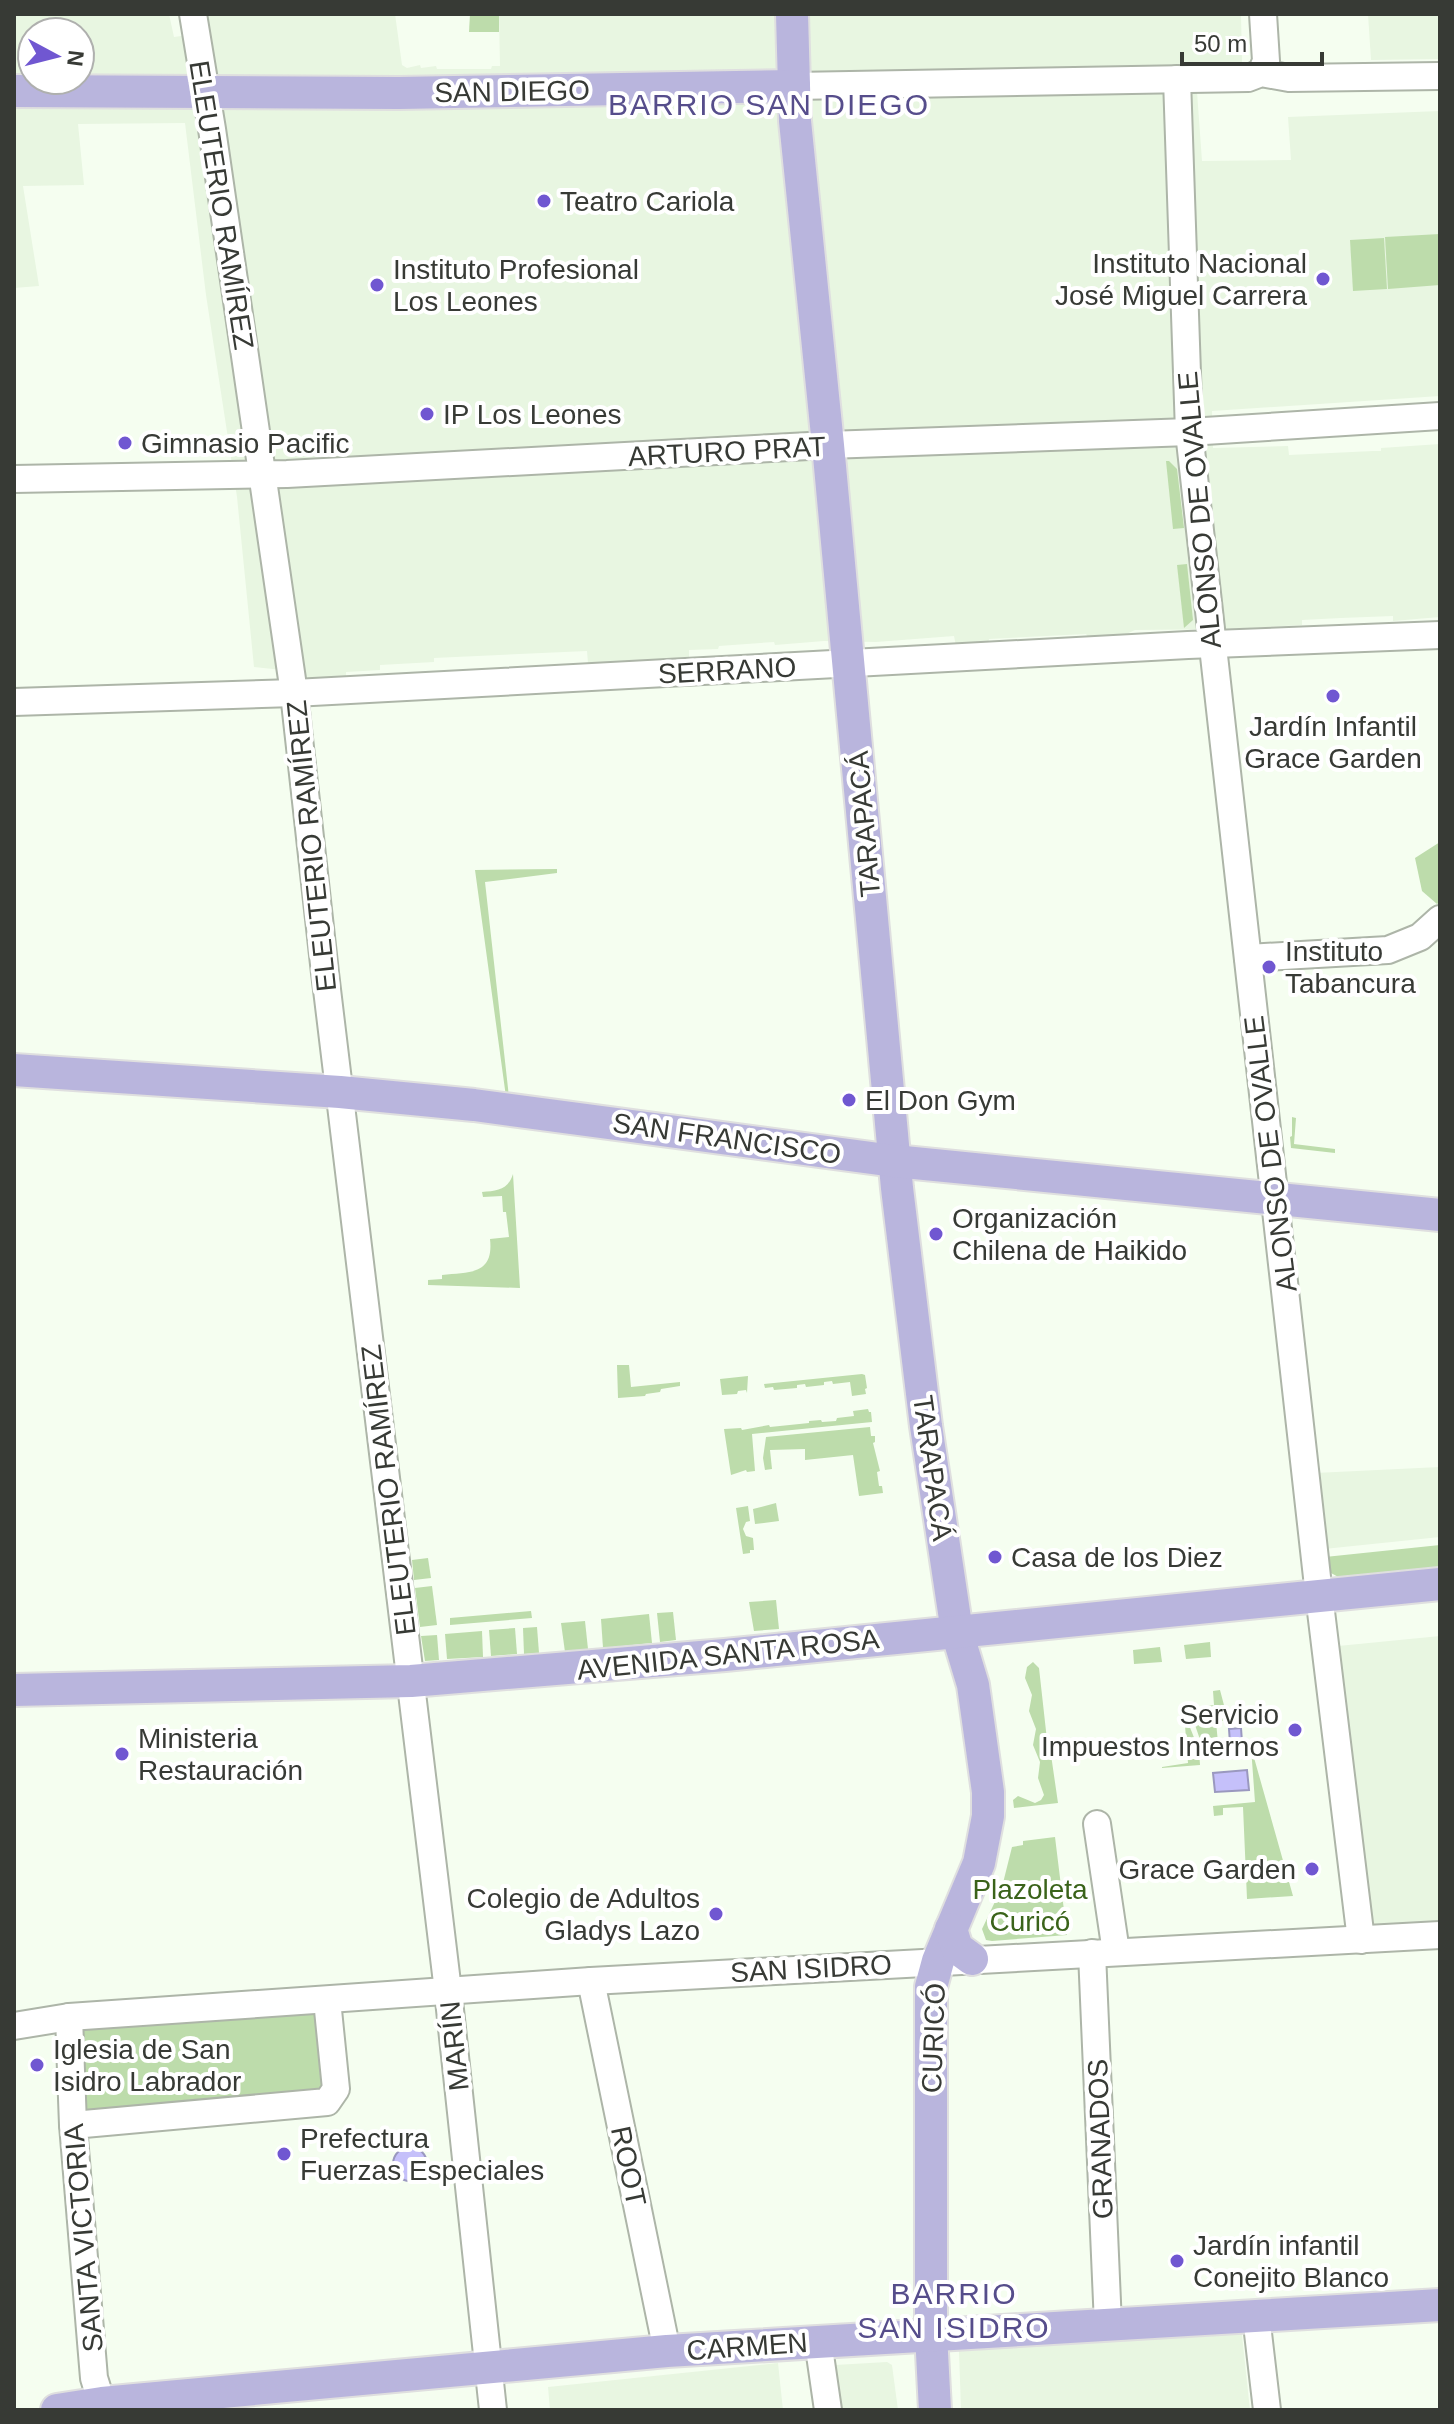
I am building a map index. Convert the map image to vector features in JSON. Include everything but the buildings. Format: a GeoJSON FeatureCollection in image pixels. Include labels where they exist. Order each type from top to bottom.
{"type":"FeatureCollection","features":[{"type":"Feature","properties":{"kind":"main road","name":"TARAPACÁ"},"geometry":{"type":"LineString","coordinates":[[792,14],[795,121],[894,1161],[926,1426],[957,1632]]}},
{"type":"Feature","properties":{"kind":"main road","name":"SAN DIEGO"},"geometry":{"type":"LineString","coordinates":[[14,91],[207,94],[794,86]]}},
{"type":"Feature","properties":{"kind":"main road","name":"SAN FRANCISCO"},"geometry":{"type":"LineString","coordinates":[[14,1070],[340,1092],[474,1105],[894,1161],[1440,1215]]}},
{"type":"Feature","properties":{"kind":"main road","name":"AVENIDA SANTA ROSA"},"geometry":{"type":"LineString","coordinates":[[14,1690],[411,1681],[627,1664],[1440,1584]]}},
{"type":"Feature","properties":{"kind":"main road"},"geometry":{"type":"LineString","coordinates":[[973,1685],[987,1653],[1014,1627]]}},
{"type":"Feature","properties":{"kind":"main road","name":"CURICÓ"},"geometry":{"type":"LineString","coordinates":[[935,2410],[931,2334],[931,1987],[938,1961],[979,1863],[988,1816],[988,1792],[973,1685],[957,1632]]}},
{"type":"Feature","properties":{"kind":"main road"},"geometry":{"type":"LineString","coordinates":[[951,1929],[957,1948],[972,1959]]}},
{"type":"Feature","properties":{"kind":"main road","name":"CARMEN"},"geometry":{"type":"LineString","coordinates":[[57,2410],[667,2351],[1440,2305]]}},
{"type":"Feature","properties":{"kind":"street","name":"ELEUTERIO RAMÍREZ"},"geometry":{"type":"LineString","coordinates":[[193,14],[294,693],[411,1681]]}},
{"type":"Feature","properties":{"kind":"street"},"geometry":{"type":"LineString","coordinates":[[1261,73],[1266,61],[1263,14]]}},
{"type":"Feature","properties":{"kind":"street","name":"SAN DIEGO"},"geometry":{"type":"LineString","coordinates":[[794,86],[1248,78],[1261,73],[1289,78],[1440,76]]}},
{"type":"Feature","properties":{"kind":"street","name":"ALONSO DE OVALLE"},"geometry":{"type":"LineString","coordinates":[[1177,79],[1189,432],[1319,1595],[1361,1940]]}},
{"type":"Feature","properties":{"kind":"street","name":"ARTURO PRAT"},"geometry":{"type":"LineString","coordinates":[[14,479],[263,475],[828,445],[1189,432],[1440,416]]}},
{"type":"Feature","properties":{"kind":"street","name":"SERRANO"},"geometry":{"type":"LineString","coordinates":[[14,702],[294,693],[1211,644],[1440,635]]}},
{"type":"Feature","properties":{"kind":"street"},"geometry":{"type":"LineString","coordinates":[[1248,958],[1388,950],[1420,937],[1440,919]]}},
{"type":"Feature","properties":{"kind":"street","name":"MARÍN"},"geometry":{"type":"LineString","coordinates":[[411,1681],[493,2410]]}},
{"type":"Feature","properties":{"kind":"street","name":"GRANADOS"},"geometry":{"type":"LineString","coordinates":[[1097,1824],[1104,1952],[1108,2325]]}},
{"type":"Feature","properties":{"kind":"street","name":"SAN ISIDRO"},"geometry":{"type":"LineString","coordinates":[[14,2026],[69,2017],[591,1981],[1440,1935]]}},
{"type":"Feature","properties":{"kind":"street","name":"ROOT"},"geometry":{"type":"LineString","coordinates":[[591,1981],[667,2351]]}},
{"type":"Feature","properties":{"kind":"street"},"geometry":{"type":"LineString","coordinates":[[73,2125],[327,2102],[336,2089],[327,2000]]}},
{"type":"Feature","properties":{"kind":"street","name":"SANTA VICTORIA"},"geometry":{"type":"LineString","coordinates":[[69,2017],[73,2125],[94,2378],[103,2406]]}},
{"type":"Feature","properties":{"kind":"street"},"geometry":{"type":"LineString","coordinates":[[1256,2316],[1267,2410]]}},
{"type":"Feature","properties":{"kind":"street"},"geometry":{"type":"LineString","coordinates":[[818,2341],[828,2410]]}},
{"type":"Feature","properties":{"kind":"shaded area"},"geometry":{"type":"Polygon","coordinates":[[[169,14],[174,37],[203,33],[200,14],[395,14],[402,65],[407,68],[420,65],[421,68],[436,66],[437,69],[491,69],[492,66],[500,66],[499,14],[1241,14],[1242,62],[1195,64],[1202,161],[1291,160],[1288,117],[1440,111],[1440,396],[1212,411],[1213,448],[1288,446],[1289,455],[1381,451],[1381,448],[1440,444],[1440,617],[1393,621],[1393,616],[1341,618],[1302,620],[1302,625],[1135,630],[1096,648],[1086,634],[989,639],[988,644],[956,646],[954,636],[876,642],[824,641],[775,645],[774,642],[719,646],[718,649],[689,650],[689,658],[625,662],[588,663],[587,651],[434,658],[434,662],[380,665],[380,670],[346,672],[346,677],[310,679],[301,672],[254,667],[237,497],[206,295],[185,123],[78,124],[84,185],[23,186],[39,286],[14,288],[14,16],[169,14]]]}},
{"type":"Feature","properties":{"kind":"shaded area"},"geometry":{"type":"Polygon","coordinates":[[[1368,14],[1440,14],[1440,59],[1371,60],[1368,14]]]}},
{"type":"Feature","properties":{"kind":"shaded area"},"geometry":{"type":"Polygon","coordinates":[[[1440,1467],[1440,1537],[1324,1549],[1315,1473],[1440,1467]]]}},
{"type":"Feature","properties":{"kind":"shaded area"},"geometry":{"type":"Polygon","coordinates":[[[1440,1636],[1440,1929],[1365,1935],[1328,1647],[1440,1636]]]}},
{"type":"Feature","properties":{"kind":"shaded area"},"geometry":{"type":"Polygon","coordinates":[[[1241,1728],[1243,1756],[1231,1757],[1229,1729],[1241,1728]]]}},
{"type":"Feature","properties":{"kind":"shaded area"},"geometry":{"type":"Polygon","coordinates":[[[1247,1770],[1249,1790],[1215,1792],[1213,1773],[1247,1770]]]}},
{"type":"Feature","properties":{"kind":"shaded area"},"geometry":{"type":"Polygon","coordinates":[[[410,2147],[422,2152],[427,2164],[422,2176],[410,2181],[398,2176],[393,2164],[398,2152],[410,2147]]]}},
{"type":"Feature","properties":{"kind":"shaded area"},"geometry":{"type":"Polygon","coordinates":[[[1241,2326],[1250,2410],[961,2410],[959,2351],[1241,2326]]]}},
{"type":"Feature","properties":{"kind":"shaded area"},"geometry":{"type":"Polygon","coordinates":[[[887,2362],[892,2365],[898,2410],[841,2410],[835,2365],[887,2362]]]}},
{"type":"Feature","properties":{"kind":"shaded area"},"geometry":{"type":"Polygon","coordinates":[[[778,2363],[783,2410],[550,2410],[548,2387],[778,2363]]]}},
{"type":"Feature","properties":{"kind":"green space"},"geometry":{"type":"Polygon","coordinates":[[[470,14],[499,14],[499,32],[469,32],[470,14]]]}},
{"type":"Feature","properties":{"kind":"green space"},"geometry":{"type":"Polygon","coordinates":[[[1440,234],[1440,285],[1388,289],[1385,237],[1440,234]]]}},
{"type":"Feature","properties":{"kind":"green space"},"geometry":{"type":"Polygon","coordinates":[[[1384,238],[1387,289],[1353,291],[1350,240],[1384,238]]]}},
{"type":"Feature","properties":{"kind":"green space"},"geometry":{"type":"Polygon","coordinates":[[[1166,461],[1177,469],[1184,528],[1173,529],[1166,461]]]}},
{"type":"Feature","properties":{"kind":"green space"},"geometry":{"type":"Polygon","coordinates":[[[1187,564],[1193,620],[1184,628],[1177,565],[1187,564]]]}},
{"type":"Feature","properties":{"kind":"green space"},"geometry":{"type":"Polygon","coordinates":[[[1440,842],[1440,902],[1437,904],[1422,891],[1415,858],[1440,842]]]}},
{"type":"Feature","properties":{"kind":"green space"},"geometry":{"type":"Polygon","coordinates":[[[557,869],[557,873],[485,882],[509,1097],[506,1097],[475,870],[557,869]]]}},
{"type":"Feature","properties":{"kind":"green space"},"geometry":{"type":"Polygon","coordinates":[[[1292,1117],[1296,1118],[1294,1144],[1335,1149],[1335,1153],[1291,1148],[1292,1117]]]}},
{"type":"Feature","properties":{"kind":"green space"},"geometry":{"type":"Polygon","coordinates":[[[513,1174],[520,1288],[428,1285],[428,1280],[442,1279],[442,1275],[478,1269],[488,1259],[490,1239],[509,1237],[502,1196],[483,1197],[482,1192],[501,1189],[513,1174]]]}},
{"type":"Feature","properties":{"kind":"green space"},"geometry":{"type":"Polygon","coordinates":[[[617,1365],[629,1365],[631,1387],[680,1382],[680,1386],[645,1396],[618,1398],[617,1365]]]}},
{"type":"Feature","properties":{"kind":"green space"},"geometry":{"type":"Polygon","coordinates":[[[865,1375],[866,1394],[852,1396],[850,1382],[833,1384],[832,1381],[824,1382],[824,1385],[806,1387],[805,1384],[797,1385],[797,1388],[774,1390],[773,1387],[765,1388],[764,1384],[865,1375]]]}},
{"type":"Feature","properties":{"kind":"green space"},"geometry":{"type":"Polygon","coordinates":[[[748,1376],[747,1393],[746,1390],[722,1395],[720,1379],[748,1376]]]}},
{"type":"Feature","properties":{"kind":"green space"},"geometry":{"type":"Polygon","coordinates":[[[868,1409],[872,1422],[752,1434],[755,1471],[746,1470],[731,1475],[724,1429],[836,1421],[837,1418],[854,1416],[853,1411],[868,1409]]]}},
{"type":"Feature","properties":{"kind":"green space"},"geometry":{"type":"Polygon","coordinates":[[[870,1427],[871,1436],[875,1436],[873,1443],[880,1471],[877,1472],[883,1493],[859,1496],[853,1455],[805,1460],[805,1449],[770,1450],[772,1469],[765,1470],[766,1437],[870,1427]]]}},
{"type":"Feature","properties":{"kind":"green space"},"geometry":{"type":"Polygon","coordinates":[[[776,1503],[779,1521],[755,1524],[753,1509],[776,1503]]]}},
{"type":"Feature","properties":{"kind":"green space"},"geometry":{"type":"Polygon","coordinates":[[[748,1506],[750,1521],[743,1529],[746,1536],[753,1538],[754,1550],[743,1554],[736,1508],[748,1506]]]}},
{"type":"Feature","properties":{"kind":"green space"},"geometry":{"type":"Polygon","coordinates":[[[1440,1545],[1440,1569],[1342,1579],[1331,1573],[1325,1557],[1440,1545]]]}},
{"type":"Feature","properties":{"kind":"green space"},"geometry":{"type":"Polygon","coordinates":[[[428,1558],[431,1578],[414,1580],[412,1560],[428,1558]]]}},
{"type":"Feature","properties":{"kind":"green space"},"geometry":{"type":"Polygon","coordinates":[[[432,1586],[437,1625],[420,1627],[415,1588],[432,1586]]]}},
{"type":"Feature","properties":{"kind":"green space"},"geometry":{"type":"Polygon","coordinates":[[[776,1600],[779,1629],[754,1631],[749,1602],[776,1600]]]}},
{"type":"Feature","properties":{"kind":"green space"},"geometry":{"type":"Polygon","coordinates":[[[531,1611],[532,1618],[450,1625],[450,1618],[531,1611]]]}},
{"type":"Feature","properties":{"kind":"green space"},"geometry":{"type":"Polygon","coordinates":[[[673,1612],[676,1640],[660,1642],[657,1613],[673,1612]]]}},
{"type":"Feature","properties":{"kind":"green space"},"geometry":{"type":"Polygon","coordinates":[[[649,1614],[652,1643],[603,1648],[601,1619],[649,1614]]]}},
{"type":"Feature","properties":{"kind":"green space"},"geometry":{"type":"Polygon","coordinates":[[[585,1621],[588,1649],[565,1652],[561,1623],[585,1621]]]}},
{"type":"Feature","properties":{"kind":"green space"},"geometry":{"type":"Polygon","coordinates":[[[537,1627],[539,1653],[524,1654],[523,1628],[537,1627]]]}},
{"type":"Feature","properties":{"kind":"green space"},"geometry":{"type":"Polygon","coordinates":[[[515,1628],[517,1654],[491,1656],[489,1630],[515,1628]]]}},
{"type":"Feature","properties":{"kind":"green space"},"geometry":{"type":"Polygon","coordinates":[[[482,1631],[483,1657],[447,1659],[445,1634],[482,1631]]]}},
{"type":"Feature","properties":{"kind":"green space"},"geometry":{"type":"Polygon","coordinates":[[[437,1635],[439,1660],[425,1661],[421,1636],[437,1635]]]}},
{"type":"Feature","properties":{"kind":"green space"},"geometry":{"type":"Polygon","coordinates":[[[1210,1642],[1211,1657],[1186,1659],[1184,1645],[1210,1642]]]}},
{"type":"Feature","properties":{"kind":"green space"},"geometry":{"type":"Polygon","coordinates":[[[1160,1647],[1162,1662],[1134,1664],[1133,1650],[1160,1647]]]}},
{"type":"Feature","properties":{"kind":"green space"},"geometry":{"type":"Polygon","coordinates":[[[1033,1662],[1039,1668],[1058,1803],[1014,1808],[1013,1800],[1018,1796],[1035,1803],[1044,1795],[1038,1778],[1040,1762],[1033,1745],[1036,1729],[1029,1711],[1032,1695],[1025,1678],[1027,1667],[1033,1662]]]}},
{"type":"Feature","properties":{"kind":"green space"},"geometry":{"type":"Polygon","coordinates":[[[1220,1690],[1225,1709],[1180,1719],[1179,1710],[1214,1705],[1213,1691],[1220,1690]]]}},
{"type":"Feature","properties":{"kind":"green space"},"geometry":{"type":"Polygon","coordinates":[[[1216,1714],[1227,1715],[1228,1720],[1216,1722],[1219,1753],[1205,1754],[1195,1725],[1216,1714]]]}},
{"type":"Feature","properties":{"kind":"green space"},"geometry":{"type":"Polygon","coordinates":[[[1189,1725],[1199,1750],[1200,1765],[1162,1768],[1188,1763],[1185,1726],[1189,1725]]]}},
{"type":"Feature","properties":{"kind":"green space"},"geometry":{"type":"Polygon","coordinates":[[[1251,1747],[1293,1896],[1247,1899],[1243,1807],[1223,1808],[1223,1815],[1214,1816],[1213,1806],[1255,1802],[1251,1747]]]}},
{"type":"Feature","properties":{"kind":"green space","name":"Plazoleta Curicó"},"geometry":{"type":"Polygon","coordinates":[[[1055,1837],[1067,1935],[986,1940],[982,1929],[1002,1887],[1012,1847],[1023,1845],[1023,1841],[1055,1837]]]}},
{"type":"Feature","properties":{"kind":"green space"},"geometry":{"type":"Polygon","coordinates":[[[322,2008],[330,2091],[86,2116],[79,2029],[322,2008]]]}},
{"type":"Feature","properties":{"kind":"place","name":"Teatro Cariola"},"geometry":{"type":"Point","coordinates":[544,201]}},
{"type":"Feature","properties":{"kind":"place","name":"Instituto Nacional José Miguel Carrera"},"geometry":{"type":"Point","coordinates":[1323,279]}},
{"type":"Feature","properties":{"kind":"place","name":"Instituto Profesional Los Leones"},"geometry":{"type":"Point","coordinates":[377,285]}},
{"type":"Feature","properties":{"kind":"place","name":"IP Los Leones"},"geometry":{"type":"Point","coordinates":[427,414]}},
{"type":"Feature","properties":{"kind":"place","name":"Gimnasio Pacific"},"geometry":{"type":"Point","coordinates":[125,443]}},
{"type":"Feature","properties":{"kind":"place","name":"Jardín Infantil Grace Garden"},"geometry":{"type":"Point","coordinates":[1333,696]}},
{"type":"Feature","properties":{"kind":"place","name":"Instituto Tabancura"},"geometry":{"type":"Point","coordinates":[1269,967]}},
{"type":"Feature","properties":{"kind":"place","name":"El Don Gym"},"geometry":{"type":"Point","coordinates":[849,1100]}},
{"type":"Feature","properties":{"kind":"place","name":"Organización Chilena de Haikido"},"geometry":{"type":"Point","coordinates":[936,1234]}},
{"type":"Feature","properties":{"kind":"place","name":"Casa de los Diez"},"geometry":{"type":"Point","coordinates":[995,1557]}},
{"type":"Feature","properties":{"kind":"place","name":"Servicio Impuestos Internos"},"geometry":{"type":"Point","coordinates":[1295,1730]}},
{"type":"Feature","properties":{"kind":"place","name":"Ministeria Restauración"},"geometry":{"type":"Point","coordinates":[122,1754]}},
{"type":"Feature","properties":{"kind":"place","name":"Grace Garden"},"geometry":{"type":"Point","coordinates":[1312,1869]}},
{"type":"Feature","properties":{"kind":"place","name":"Colegio de Adultos Gladys Lazo"},"geometry":{"type":"Point","coordinates":[716,1914]}},
{"type":"Feature","properties":{"kind":"place","name":"Iglesia de San Isidro Labrador"},"geometry":{"type":"Point","coordinates":[37,2065]}},
{"type":"Feature","properties":{"kind":"place","name":"Prefectura Fuerzas Especiales"},"geometry":{"type":"Point","coordinates":[284,2154]}},
{"type":"Feature","properties":{"kind":"place","name":"Jardín infantil Conejito Blanco"},"geometry":{"type":"Point","coordinates":[1177,2261]}},
{"type":"Feature","properties":{"kind":"district","name":"BARRIO SAN DIEGO"},"geometry":{"type":"Point","coordinates":[769,105]}},
{"type":"Feature","properties":{"kind":"district","name":"BARRIO SAN ISIDRO"},"geometry":{"type":"Point","coordinates":[954,2311]}}]}
